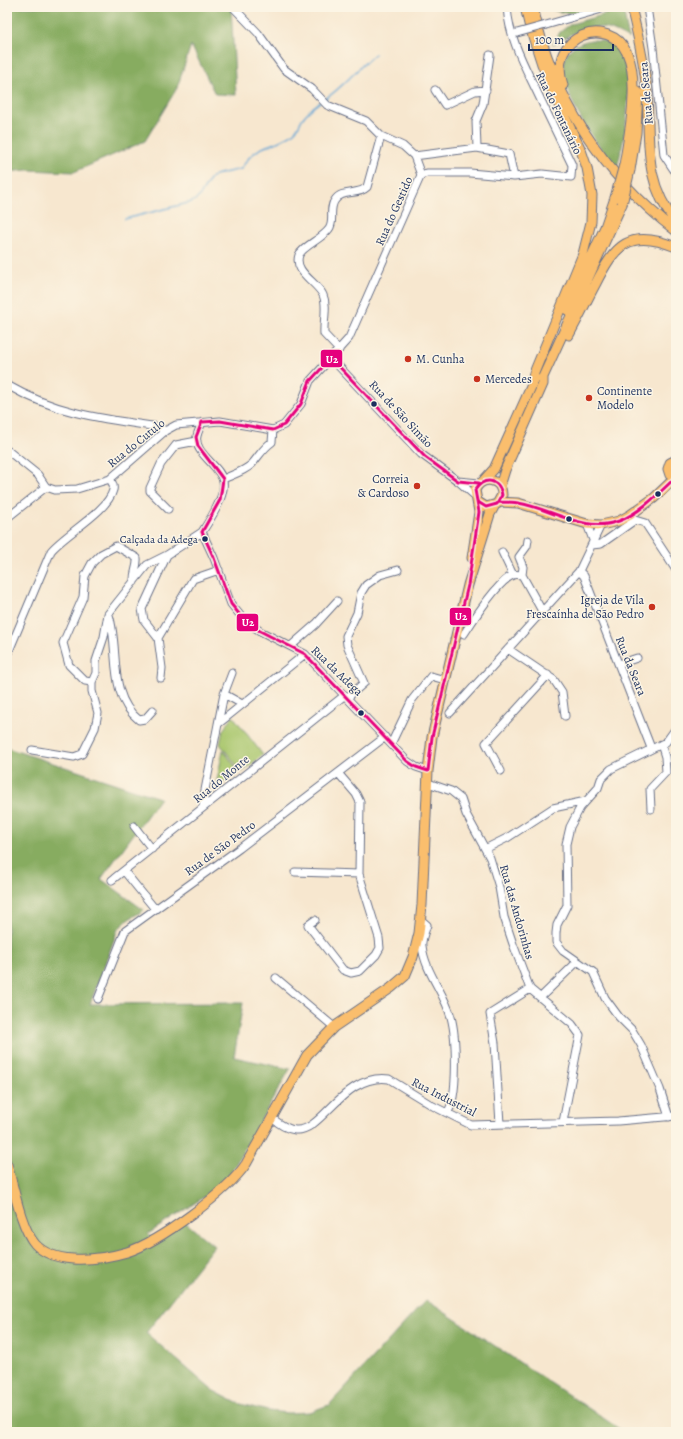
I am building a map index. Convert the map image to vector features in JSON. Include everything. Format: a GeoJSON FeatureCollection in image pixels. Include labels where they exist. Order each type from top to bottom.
{"type":"FeatureCollection","features":[{"type":"Feature","properties":{"kind":"main road"},"geometry":{"type":"LineString","coordinates":[[468,586],[479,512],[475,490],[494,469],[532,382],[534,373],[583,254],[591,222],[592,195],[587,168],[581,150],[554,94],[542,64],[525,7]]}},
{"type":"Feature","properties":{"kind":"main road"},"geometry":{"type":"LineString","coordinates":[[533,7],[548,62],[565,100],[593,146],[635,195],[676,231]]}},
{"type":"Feature","properties":{"kind":"main road"},"geometry":{"type":"LineString","coordinates":[[7,1164],[26,1228],[34,1244],[46,1254],[62,1258],[82,1259],[106,1257],[129,1252],[156,1238],[180,1222],[212,1199],[233,1180],[246,1164],[273,1119],[307,1054],[334,1027],[391,988],[405,976],[413,957],[421,920],[425,871],[428,770],[432,737],[468,586],[490,514],[497,504],[501,489],[542,384],[543,377],[618,201],[627,167],[639,106],[636,53],[628,7]]}},
{"type":"Feature","properties":{"kind":"main road"},"geometry":{"type":"LineString","coordinates":[[631,7],[640,51],[646,94],[647,147],[652,172],[659,194],[676,223]]}},
{"type":"Feature","properties":{"kind":"main road"},"geometry":{"type":"LineString","coordinates":[[565,100],[565,91],[560,74],[559,62],[564,50],[582,35],[594,33],[606,34],[620,42],[627,53],[632,81],[627,167]]}},
{"type":"Feature","properties":{"kind":"main road"},"geometry":{"type":"LineString","coordinates":[[554,94],[592,154],[610,178],[632,201],[676,238]]}},
{"type":"Feature","properties":{"kind":"main road"},"geometry":{"type":"LineString","coordinates":[[532,382],[537,375],[601,234],[618,201]]}},
{"type":"Feature","properties":{"kind":"main road"},"geometry":{"type":"LineString","coordinates":[[542,384],[546,379],[607,260],[618,248],[632,241],[647,239],[676,247]]}},
{"type":"Feature","properties":{"kind":"main road"},"geometry":{"type":"LineString","coordinates":[[477,499],[486,507],[497,504],[518,503],[587,524],[601,525],[619,521],[630,515],[664,489],[673,476],[670,463],[676,460]]}},
{"type":"Feature","properties":{"kind":"main road"},"geometry":{"type":"LineString","coordinates":[[482,482],[493,480],[501,489],[518,503]]}},
{"type":"Feature","properties":{"kind":"street"},"geometry":{"type":"LineString","coordinates":[[233,7],[258,33],[284,69],[312,89],[327,104],[366,121],[381,136],[403,146],[414,156],[477,148],[509,154],[514,177]]}},
{"type":"Feature","properties":{"kind":"street","name":"Rua do Fontanário"},"geometry":{"type":"LineString","coordinates":[[421,176],[427,173],[470,173],[514,177],[542,174],[571,177],[572,165],[508,21],[507,7]]}},
{"type":"Feature","properties":{"kind":"street"},"geometry":{"type":"LineString","coordinates":[[514,35],[609,7]]}},
{"type":"Feature","properties":{"kind":"street","name":"Rua de Seara"},"geometry":{"type":"LineString","coordinates":[[647,7],[653,48],[664,155],[676,174]]}},
{"type":"Feature","properties":{"kind":"street"},"geometry":{"type":"LineString","coordinates":[[477,148],[476,121],[483,104],[486,90],[490,55]]}},
{"type":"Feature","properties":{"kind":"street"},"geometry":{"type":"LineString","coordinates":[[435,90],[445,105],[475,91],[486,90]]}},
{"type":"Feature","properties":{"kind":"street"},"geometry":{"type":"LineString","coordinates":[[339,350],[324,334],[325,306],[323,295],[300,268],[298,261],[299,254],[304,248],[317,241],[329,229],[335,200],[342,194],[364,191],[368,187],[381,136]]}},
{"type":"Feature","properties":{"kind":"street","name":"Rua do Gestido"},"geometry":{"type":"LineString","coordinates":[[331,358],[349,338],[421,176],[414,156]]}},
{"type":"Feature","properties":{"kind":"street"},"geometry":{"type":"LineString","coordinates":[[223,479],[248,467],[261,451],[272,442],[273,430],[284,425],[300,404],[310,381],[331,358]]}},
{"type":"Feature","properties":{"kind":"street","name":"Rua de São Simão"},"geometry":{"type":"LineString","coordinates":[[331,358],[421,454],[458,481],[477,499]]}},
{"type":"Feature","properties":{"kind":"street"},"geometry":{"type":"LineString","coordinates":[[7,385],[20,392],[80,414],[103,420],[159,427],[165,431]]}},
{"type":"Feature","properties":{"kind":"street","name":"Rua do Cutulo"},"geometry":{"type":"LineString","coordinates":[[46,487],[55,490],[77,489],[110,479],[165,431],[176,425],[220,421],[273,430]]}},
{"type":"Feature","properties":{"kind":"street"},"geometry":{"type":"LineString","coordinates":[[32,750],[74,757],[82,754],[90,741],[98,713],[92,691],[92,682],[96,673],[96,661],[104,637],[108,614],[147,565],[167,555],[202,532],[212,518],[218,503],[223,479],[198,446],[196,437],[202,422]]}},
{"type":"Feature","properties":{"kind":"street"},"geometry":{"type":"LineString","coordinates":[[168,509],[150,491],[150,488],[161,464],[176,445],[197,441]]}},
{"type":"Feature","properties":{"kind":"street"},"geometry":{"type":"LineString","coordinates":[[7,450],[38,475],[46,487],[7,518]]}},
{"type":"Feature","properties":{"kind":"street"},"geometry":{"type":"LineString","coordinates":[[9,651],[51,551],[57,544],[78,529],[110,499],[114,489],[110,479]]}},
{"type":"Feature","properties":{"kind":"street"},"geometry":{"type":"LineString","coordinates":[[458,481],[482,482]]}},
{"type":"Feature","properties":{"kind":"street"},"geometry":{"type":"LineString","coordinates":[[593,543],[601,544],[635,520],[641,520],[645,523],[676,570]]}},
{"type":"Feature","properties":{"kind":"street"},"geometry":{"type":"LineString","coordinates":[[587,524],[593,543]]}},
{"type":"Feature","properties":{"kind":"street"},"geometry":{"type":"LineString","coordinates":[[450,713],[579,571],[601,525]]}},
{"type":"Feature","properties":{"kind":"street","name":"Rua da Adega"},"geometry":{"type":"LineString","coordinates":[[202,532],[219,570],[231,604],[244,620],[260,631],[305,654],[407,761],[416,767],[428,770]]}},
{"type":"Feature","properties":{"kind":"street"},"geometry":{"type":"LineString","coordinates":[[528,540],[528,546],[519,557],[523,567],[522,575],[542,611]]}},
{"type":"Feature","properties":{"kind":"street"},"geometry":{"type":"LineString","coordinates":[[92,682],[85,681],[69,665],[63,643],[83,597],[85,576],[92,563],[101,554],[116,546],[137,558],[138,566],[133,574],[134,582]]}},
{"type":"Feature","properties":{"kind":"street"},"geometry":{"type":"LineString","coordinates":[[502,552],[513,575]]}},
{"type":"Feature","properties":{"kind":"street"},"geometry":{"type":"LineString","coordinates":[[161,678],[162,668],[158,638],[144,620],[142,610],[167,555]]}},
{"type":"Feature","properties":{"kind":"street"},"geometry":{"type":"LineString","coordinates":[[158,638],[193,579],[219,570]]}},
{"type":"Feature","properties":{"kind":"street","name":"Rua do Monte"},"geometry":{"type":"LineString","coordinates":[[112,880],[364,682],[347,645],[346,636],[357,613],[361,593],[366,585],[380,575],[398,570]]}},
{"type":"Feature","properties":{"kind":"street","name":"Rua da Seara"},"geometry":{"type":"LineString","coordinates":[[579,571],[584,576],[651,748]]}},
{"type":"Feature","properties":{"kind":"street"},"geometry":{"type":"LineString","coordinates":[[464,634],[484,604],[513,575],[522,575]]}},
{"type":"Feature","properties":{"kind":"street"},"geometry":{"type":"LineString","coordinates":[[291,646],[316,624],[337,601]]}},
{"type":"Feature","properties":{"kind":"street"},"geometry":{"type":"LineString","coordinates":[[108,614],[112,626],[114,661],[121,696],[131,714],[139,720],[145,719],[153,710]]}},
{"type":"Feature","properties":{"kind":"street"},"geometry":{"type":"LineString","coordinates":[[508,649],[548,675],[562,692],[565,716]]}},
{"type":"Feature","properties":{"kind":"street"},"geometry":{"type":"LineString","coordinates":[[218,724],[305,654]]}},
{"type":"Feature","properties":{"kind":"street"},"geometry":{"type":"LineString","coordinates":[[619,664],[637,658]]}},
{"type":"Feature","properties":{"kind":"street"},"geometry":{"type":"LineString","coordinates":[[203,808],[205,790],[224,694],[232,673]]}},
{"type":"Feature","properties":{"kind":"street"},"geometry":{"type":"LineString","coordinates":[[501,771],[486,743],[548,675]]}},
{"type":"Feature","properties":{"kind":"street"},"geometry":{"type":"LineString","coordinates":[[391,744],[417,692],[431,676],[445,680]]}},
{"type":"Feature","properties":{"kind":"street"},"geometry":{"type":"LineString","coordinates":[[224,694],[242,704]]}},
{"type":"Feature","properties":{"kind":"street"},"geometry":{"type":"LineString","coordinates":[[673,1117],[641,1046],[632,1030],[619,1017],[605,998],[593,972],[562,951],[556,942],[556,933],[557,925],[567,905],[566,844],[570,827],[580,808],[598,788],[601,779],[611,769],[651,748],[666,742],[676,728]]}},
{"type":"Feature","properties":{"kind":"street","name":"Rua de São Pedro"},"geometry":{"type":"LineString","coordinates":[[98,999],[126,931],[154,909],[240,848],[385,737]]}},
{"type":"Feature","properties":{"kind":"street"},"geometry":{"type":"LineString","coordinates":[[651,809],[650,789],[666,772],[667,768],[661,744]]}},
{"type":"Feature","properties":{"kind":"street"},"geometry":{"type":"LineString","coordinates":[[315,920],[308,925],[343,970],[351,973],[360,972],[376,955],[380,948],[379,938],[359,874],[360,802],[356,794],[338,773]]}},
{"type":"Feature","properties":{"kind":"street","name":"Rua das Andorinhas"},"geometry":{"type":"LineString","coordinates":[[428,783],[451,790],[461,799],[466,814],[485,849],[499,887],[504,917],[530,988],[572,1024],[580,1035],[563,1122]]}},
{"type":"Feature","properties":{"kind":"street"},"geometry":{"type":"LineString","coordinates":[[485,849],[507,838],[553,808],[586,801]]}},
{"type":"Feature","properties":{"kind":"street"},"geometry":{"type":"LineString","coordinates":[[134,826],[152,849]]}},
{"type":"Feature","properties":{"kind":"street"},"geometry":{"type":"LineString","coordinates":[[124,871],[154,909]]}},
{"type":"Feature","properties":{"kind":"street"},"geometry":{"type":"LineString","coordinates":[[295,872],[359,874]]}},
{"type":"Feature","properties":{"kind":"street"},"geometry":{"type":"LineString","coordinates":[[421,920],[427,925],[422,945],[427,967],[451,1016],[454,1101],[447,1113]]}},
{"type":"Feature","properties":{"kind":"street"},"geometry":{"type":"LineString","coordinates":[[541,997],[577,962]]}},
{"type":"Feature","properties":{"kind":"street"},"geometry":{"type":"LineString","coordinates":[[276,978],[334,1027]]}},
{"type":"Feature","properties":{"kind":"street"},"geometry":{"type":"LineString","coordinates":[[500,1124],[495,1043],[490,1014],[530,988]]}},
{"type":"Feature","properties":{"kind":"street","name":"Rua Industrial"},"geometry":{"type":"LineString","coordinates":[[273,1119],[283,1126],[296,1130],[307,1127],[356,1085],[369,1080],[384,1079],[389,1079],[447,1113],[471,1125],[673,1117]]}},
{"type":"Feature","properties":{"kind":"green space"},"geometry":{"type":"Polygon","coordinates":[[[7,7],[231,7],[236,95],[215,94],[191,45],[177,88],[145,141],[74,172],[28,170],[7,172],[7,7]]]}},
{"type":"Feature","properties":{"kind":"green space"},"geometry":{"type":"Polygon","coordinates":[[[547,7],[595,7],[582,11],[566,13],[547,7]]]}},
{"type":"Feature","properties":{"kind":"green space"},"geometry":{"type":"Polygon","coordinates":[[[623,9],[629,39],[608,29],[599,27],[582,30],[553,45],[560,32],[571,24],[623,9]]]}},
{"type":"Feature","properties":{"kind":"green space"},"geometry":{"type":"Polygon","coordinates":[[[591,40],[604,41],[616,48],[623,58],[627,72],[628,106],[617,167],[608,158],[588,131],[571,99],[566,83],[564,69],[566,56],[576,45],[591,40]]]}},
{"type":"Feature","properties":{"kind":"green space"},"geometry":{"type":"Polygon","coordinates":[[[233,716],[263,755],[242,772],[220,744],[223,730],[233,716]]]}},
{"type":"Feature","properties":{"kind":"green space"},"geometry":{"type":"Polygon","coordinates":[[[7,748],[160,798],[101,879],[144,910],[129,919],[118,929],[90,1004],[243,1003],[234,1057],[290,1069],[225,1183],[148,1234],[153,1243],[185,1222],[214,1246],[146,1333],[212,1390],[237,1403],[268,1411],[288,1413],[309,1412],[329,1405],[426,1300],[624,1432],[7,1432],[7,748]]]}},
{"type":"Feature","properties":{"kind":"green space"},"geometry":{"type":"Polygon","coordinates":[[[223,750],[239,771],[216,788],[216,785],[223,750]]]}},
{"type":"Feature","properties":{"kind":"waterway"},"geometry":{"type":"LineString","coordinates":[[325,99],[375,54]]}},
{"type":"Feature","properties":{"kind":"waterway"},"geometry":{"type":"LineString","coordinates":[[125,219],[192,202],[199,197],[210,179],[215,175],[241,169],[247,160],[260,149],[286,138],[294,132],[306,114],[320,102]]}},
{"type":"Feature","properties":{"kind":"transit line","name":"U2"},"geometry":{"type":"LineString","coordinates":[[478,502],[486,507],[497,504],[502,495],[498,485],[491,481],[487,481],[475,490],[479,512],[468,585],[432,737],[428,771],[416,767],[407,761],[305,654],[260,631],[244,620],[231,604],[214,558],[202,532],[220,500],[223,479],[198,446],[196,437],[202,422],[220,421],[273,430],[284,425],[301,404],[310,381],[331,358],[425,457],[458,481],[479,483]]}},
{"type":"Feature","properties":{"kind":"transit line","name":"U2"},"geometry":{"type":"LineString","coordinates":[[499,502],[530,506],[580,522],[606,524],[619,521],[634,513],[649,502],[675,478]]}},
{"type":"Feature","properties":{"kind":"place","name":"M. Cunha"},"geometry":{"type":"Point","coordinates":[408,359]}},
{"type":"Feature","properties":{"kind":"place","name":"Mercedes"},"geometry":{"type":"Point","coordinates":[477,379]}},
{"type":"Feature","properties":{"kind":"place","name":"Continente Modelo"},"geometry":{"type":"Point","coordinates":[589,398]}},
{"type":"Feature","properties":{"kind":"place","name":"Correia & Cardoso"},"geometry":{"type":"Point","coordinates":[417,486]}},
{"type":"Feature","properties":{"kind":"place","name":"Calçada da Adega"},"geometry":{"type":"Point","coordinates":[205,539]}},
{"type":"Feature","properties":{"kind":"place","name":"Igreja de Vila Frescaínha de São Pedro"},"geometry":{"type":"Point","coordinates":[652,607]}}]}
